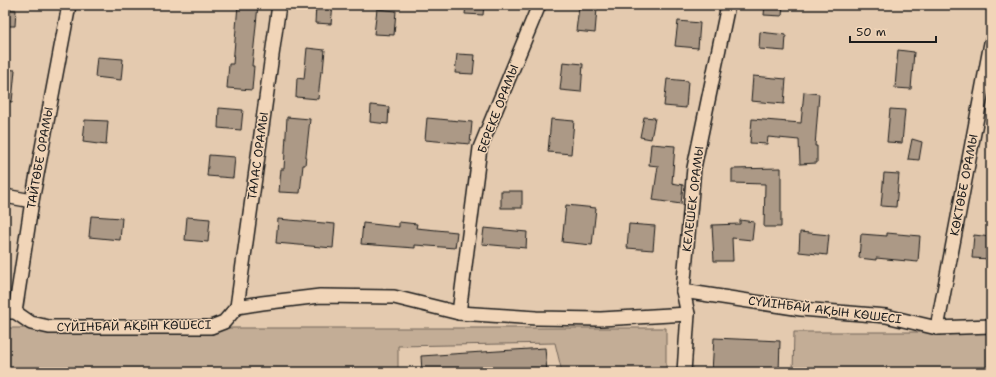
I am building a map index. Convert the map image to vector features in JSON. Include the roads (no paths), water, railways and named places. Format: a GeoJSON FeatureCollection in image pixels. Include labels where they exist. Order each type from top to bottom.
{"type":"FeatureCollection","features":[{"type":"Feature","properties":{"kind":"street","name":"ТАЙТӨБЕ ОРАМЫ"},"geometry":{"type":"LineString","coordinates":[[10,312],[69,5]]}},
{"type":"Feature","properties":{"kind":"street","name":"ТАЛАС ОРАМЫ"},"geometry":{"type":"LineString","coordinates":[[237,307],[279,5]]}},
{"type":"Feature","properties":{"kind":"street","name":"БЕРЕКЕ ОРАМЫ"},"geometry":{"type":"LineString","coordinates":[[460,313],[480,148],[539,5]]}},
{"type":"Feature","properties":{"kind":"street","name":"КЕЛЕШЕК ОРАМЫ"},"geometry":{"type":"LineString","coordinates":[[684,372],[688,314],[683,291],[694,168],[728,5]]}},
{"type":"Feature","properties":{"kind":"street","name":"КӨКТӨБЕ ОРАМЫ"},"geometry":{"type":"LineString","coordinates":[[937,328],[991,43]]}},
{"type":"Feature","properties":{"kind":"street"},"geometry":{"type":"LineString","coordinates":[[5,196],[32,201]]}},
{"type":"Feature","properties":{"kind":"street","name":"СҮЙІНБАЙ АҚЫН КӨШЕСІ"},"geometry":{"type":"LineString","coordinates":[[683,291],[801,309],[886,316],[937,328],[991,326]]}},
{"type":"Feature","properties":{"kind":"street"},"geometry":{"type":"LineString","coordinates":[[237,307],[320,296],[394,297],[460,313],[536,318],[600,319],[688,314]]}},
{"type":"Feature","properties":{"kind":"street","name":"СҮЙІНБАЙ АҚЫН КӨШЕСІ"},"geometry":{"type":"LineString","coordinates":[[10,312],[31,323],[49,327],[211,327],[224,322],[237,307]]}}]}
